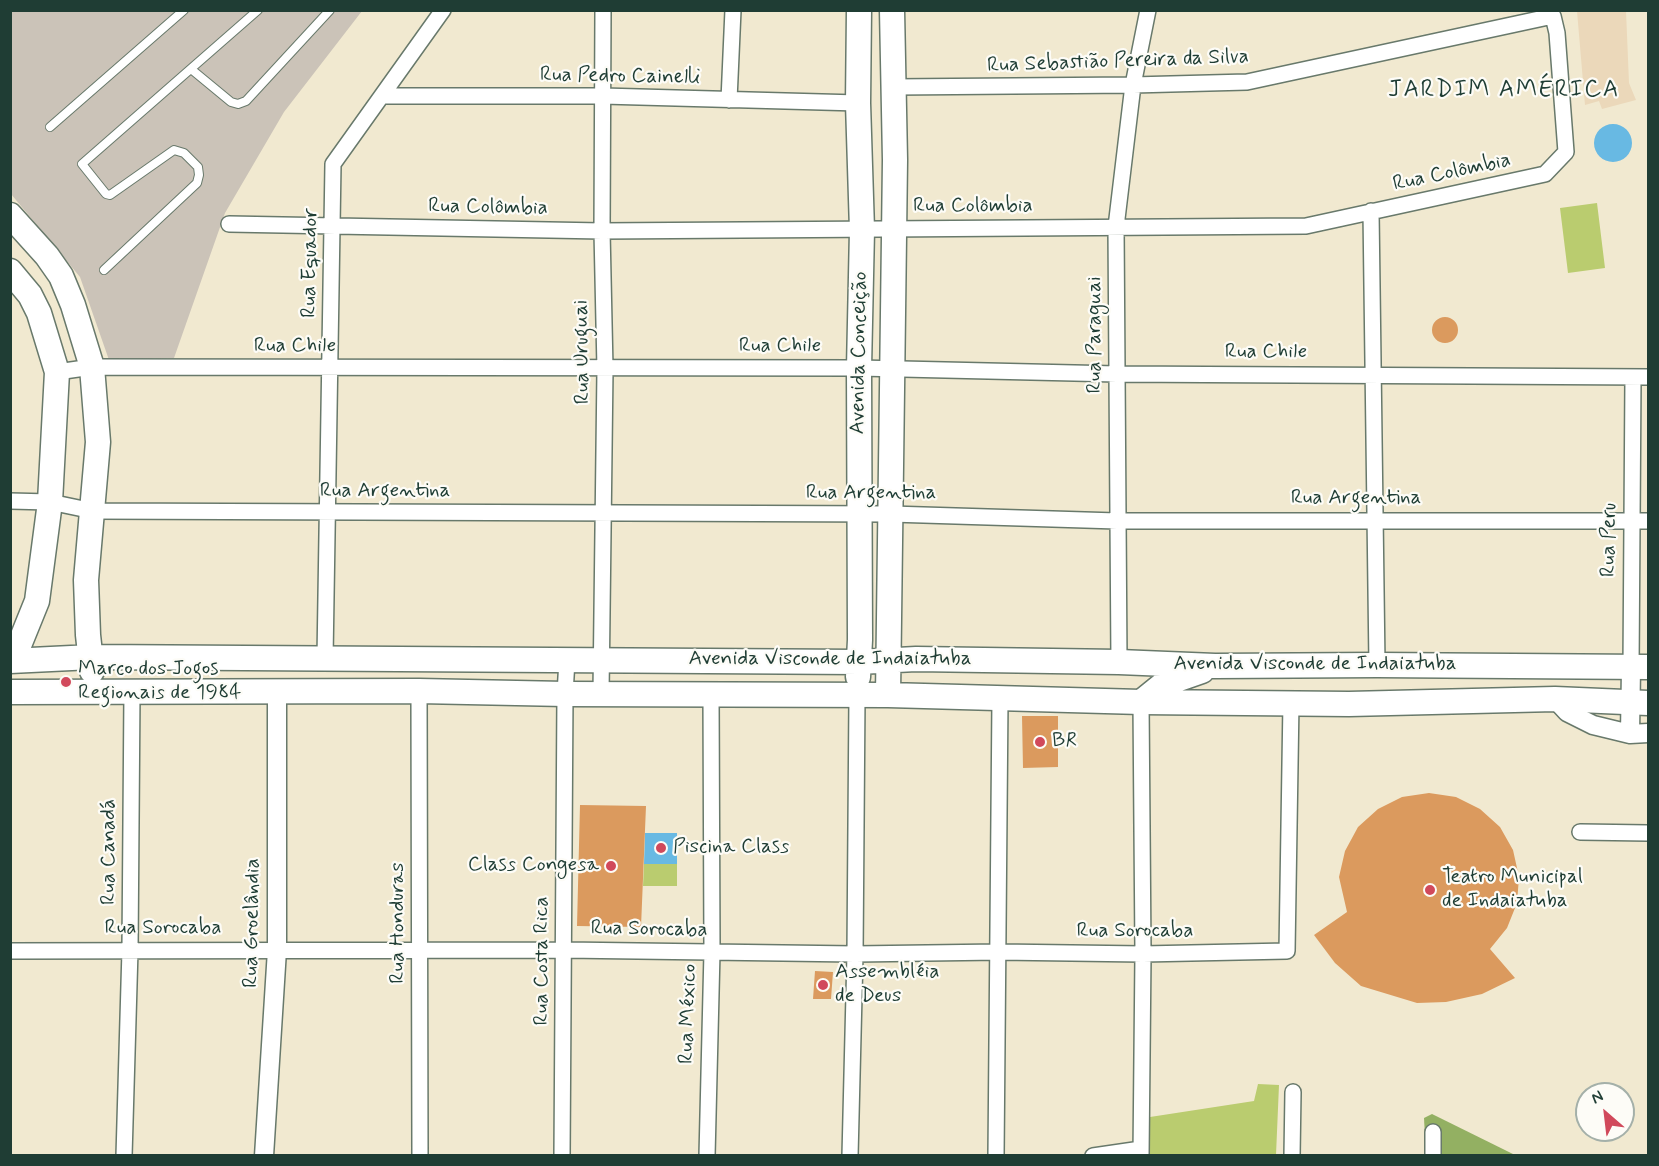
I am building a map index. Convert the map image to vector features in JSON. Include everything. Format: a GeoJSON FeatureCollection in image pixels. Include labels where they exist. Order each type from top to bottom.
{"type":"FeatureCollection","features":[{"type":"Feature","properties":{"kind":"main road","name":"Avenida Conceição"},"geometry":{"type":"LineString","coordinates":[[857,696],[862,230],[858,103],[859,10]]}},
{"type":"Feature","properties":{"kind":"main road","name":"Avenida Conceição"},"geometry":{"type":"LineString","coordinates":[[888,695],[894,228],[892,10]]}},
{"type":"Feature","properties":{"kind":"main road"},"geometry":{"type":"LineString","coordinates":[[10,215],[47,256],[61,276],[73,305],[92,368],[98,442],[86,580],[88,635],[94,691]]}},
{"type":"Feature","properties":{"kind":"main road"},"geometry":{"type":"LineString","coordinates":[[10,271],[30,295],[39,313],[57,372],[50,502],[38,601],[20,643],[10,659]]}},
{"type":"Feature","properties":{"kind":"main road","name":"Avenida Visconde de Indaiatuba"},"geometry":{"type":"LineString","coordinates":[[10,659],[92,657],[859,662],[890,660],[1119,662],[1215,666],[1640,668]]}},
{"type":"Feature","properties":{"kind":"main road"},"geometry":{"type":"LineString","coordinates":[[1349,704],[1371,687],[1376,676],[1377,665]]}},
{"type":"Feature","properties":{"kind":"main road"},"geometry":{"type":"LineString","coordinates":[[1141,702],[1162,685],[1215,666]]}},
{"type":"Feature","properties":{"kind":"main road","name":"Avenida Visconde de Indaiatuba"},"geometry":{"type":"LineString","coordinates":[[10,692],[419,691],[888,695],[1141,702],[1349,704],[1555,699],[1639,702]]}},
{"type":"Feature","properties":{"kind":"street","name":"Rua Equador"},"geometry":{"type":"LineString","coordinates":[[325,658],[333,164],[443,10]]}},
{"type":"Feature","properties":{"kind":"street","name":"Rua Uruguai"},"geometry":{"type":"LineString","coordinates":[[601,693],[605,369],[602,231],[603,10]]}},
{"type":"Feature","properties":{"kind":"street"},"geometry":{"type":"LineString","coordinates":[[729,100],[733,10]]}},
{"type":"Feature","properties":{"kind":"street","name":"Rua Paraguai"},"geometry":{"type":"LineString","coordinates":[[1119,662],[1116,227],[1133,85],[1148,10]]}},
{"type":"Feature","properties":{"kind":"street","name":"Rua Sebastião Pereira da Silva"},"geometry":{"type":"LineString","coordinates":[[894,87],[1247,82],[1553,16]]}},
{"type":"Feature","properties":{"kind":"street","name":"Rua Colômbia"},"geometry":{"type":"LineString","coordinates":[[230,224],[602,231],[1306,226],[1545,174],[1566,152],[1557,33],[1553,16]]}},
{"type":"Feature","properties":{"kind":"street","name":"Rua Pedro Cainelli"},"geometry":{"type":"LineString","coordinates":[[382,96],[603,96],[858,103]]}},
{"type":"Feature","properties":{"kind":"street"},"geometry":{"type":"LineString","coordinates":[[1371,211],[1377,665]]}},
{"type":"Feature","properties":{"kind":"street","name":"Rua Chile"},"geometry":{"type":"LineString","coordinates":[[57,372],[92,368],[859,368],[1117,374],[1641,377]]}},
{"type":"Feature","properties":{"kind":"street","name":"Rua Peru"},"geometry":{"type":"LineString","coordinates":[[1640,734],[1641,377]]}},
{"type":"Feature","properties":{"kind":"street","name":"Rua Argentina"},"geometry":{"type":"LineString","coordinates":[[10,501],[50,502],[93,511],[891,514],[1117,521],[1641,521]]}},
{"type":"Feature","properties":{"kind":"street","name":"Rua Costa Rica"},"geometry":{"type":"LineString","coordinates":[[562,1155],[567,660]]}},
{"type":"Feature","properties":{"kind":"street","name":"Rua Honduras"},"geometry":{"type":"LineString","coordinates":[[419,691],[420,1155]]}},
{"type":"Feature","properties":{"kind":"street","name":"Rua Canadá"},"geometry":{"type":"LineString","coordinates":[[124,1155],[130,950],[132,692]]}},
{"type":"Feature","properties":{"kind":"street","name":"Rua Groelândia"},"geometry":{"type":"LineString","coordinates":[[264,1155],[276,950],[277,692]]}},
{"type":"Feature","properties":{"kind":"street","name":"Rua México"},"geometry":{"type":"LineString","coordinates":[[707,1155],[712,952],[711,694]]}},
{"type":"Feature","properties":{"kind":"street"},"geometry":{"type":"LineString","coordinates":[[850,1155],[855,954],[857,696]]}},
{"type":"Feature","properties":{"kind":"street"},"geometry":{"type":"LineString","coordinates":[[996,1155],[1000,699]]}},
{"type":"Feature","properties":{"kind":"street"},"geometry":{"type":"LineString","coordinates":[[1555,699],[1567,712],[1593,725],[1640,734]]}},
{"type":"Feature","properties":{"kind":"street"},"geometry":{"type":"LineString","coordinates":[[1093,1155],[1141,1152],[1143,954],[1141,702]]}},
{"type":"Feature","properties":{"kind":"street","name":"Rua Sorocaba"},"geometry":{"type":"LineString","coordinates":[[10,951],[564,950],[855,954],[999,952],[1143,954],[1287,951],[1291,702]]}},
{"type":"Feature","properties":{"kind":"street"},"geometry":{"type":"LineString","coordinates":[[1580,832],[1648,833]]}},
{"type":"Feature","properties":{"kind":"street"},"geometry":{"type":"LineString","coordinates":[[1292,1155],[1293,1092]]}},
{"type":"Feature","properties":{"kind":"street"},"geometry":{"type":"LineString","coordinates":[[1433,1132],[1433,1155]]}},
{"type":"Feature","properties":{"kind":"lane"},"geometry":{"type":"LineString","coordinates":[[50,127],[184,10]]}},
{"type":"Feature","properties":{"kind":"lane"},"geometry":{"type":"LineString","coordinates":[[104,270],[197,183],[200,175],[198,167],[184,153],[174,150],[110,195],[106,194],[82,164],[258,10]]}},
{"type":"Feature","properties":{"kind":"lane"},"geometry":{"type":"LineString","coordinates":[[191,69],[231,102],[238,104],[246,101],[330,10]]}},
{"type":"Feature","properties":{"kind":"shaded area"},"geometry":{"type":"Polygon","coordinates":[[[10,11],[362,11],[284,112],[225,213],[174,358],[109,360],[80,277],[11,194],[10,11]]]}},
{"type":"Feature","properties":{"kind":"shaded area"},"geometry":{"type":"Polygon","coordinates":[[[1577,11],[1626,11],[1629,83],[1636,100],[1602,109],[1599,101],[1585,105],[1577,11]]]}},
{"type":"Feature","properties":{"kind":"green space"},"geometry":{"type":"Polygon","coordinates":[[[1597,203],[1605,268],[1568,273],[1560,208],[1597,203]]]}},
{"type":"Feature","properties":{"kind":"green space"},"geometry":{"type":"Polygon","coordinates":[[[644,864],[677,864],[677,886],[643,886],[644,864]]]}},
{"type":"Feature","properties":{"kind":"green space"},"geometry":{"type":"Polygon","coordinates":[[[1258,1084],[1279,1085],[1276,1155],[1150,1155],[1150,1117],[1254,1101],[1258,1084]]]}},
{"type":"Feature","properties":{"kind":"green space"},"geometry":{"type":"Polygon","coordinates":[[[1432,1114],[1515,1155],[1426,1155],[1424,1118],[1432,1114]]]}},
{"type":"Feature","properties":{"kind":"water"},"geometry":{"type":"Polygon","coordinates":[[[1613,124],[1620,125],[1626,130],[1631,136],[1631,150],[1626,156],[1620,161],[1613,162],[1606,161],[1600,156],[1595,150],[1594,143],[1595,136],[1600,130],[1606,125],[1613,124]]]}},
{"type":"Feature","properties":{"kind":"water","name":"Piscina Class"},"geometry":{"type":"Polygon","coordinates":[[[645,833],[677,833],[677,864],[644,864],[645,833]]]}},
{"type":"Feature","properties":{"kind":"building"},"geometry":{"type":"Polygon","coordinates":[[[1445,317],[1454,321],[1458,330],[1454,339],[1445,343],[1436,339],[1432,330],[1436,321],[1445,317]]]}},
{"type":"Feature","properties":{"kind":"building","name":"BR"},"geometry":{"type":"Polygon","coordinates":[[[1022,716],[1058,716],[1058,767],[1023,768],[1022,716]]]}},
{"type":"Feature","properties":{"kind":"building","name":"Teatro Municipal de Indaiatuba"},"geometry":{"type":"Polygon","coordinates":[[[1429,793],[1456,797],[1480,809],[1500,827],[1513,850],[1519,877],[1517,903],[1507,928],[1490,949],[1515,978],[1482,994],[1446,1002],[1417,1003],[1361,986],[1335,963],[1314,935],[1347,912],[1339,877],[1345,851],[1358,827],[1378,809],[1402,797],[1429,793]]]}},
{"type":"Feature","properties":{"kind":"building","name":"Class Congesa"},"geometry":{"type":"Polygon","coordinates":[[[580,805],[646,806],[641,927],[577,926],[580,805]]]}},
{"type":"Feature","properties":{"kind":"building","name":"Assembléia de Deus"},"geometry":{"type":"Polygon","coordinates":[[[815,971],[833,972],[831,999],[813,999],[815,971]]]}},
{"type":"Feature","properties":{"kind":"place","name":"Marco dos Jogos Regionais de 1984"},"geometry":{"type":"Point","coordinates":[66,682]}},
{"type":"Feature","properties":{"kind":"place","name":"BR"},"geometry":{"type":"Point","coordinates":[1040,742]}},
{"type":"Feature","properties":{"kind":"place","name":"Piscina Class"},"geometry":{"type":"Point","coordinates":[661,848]}},
{"type":"Feature","properties":{"kind":"place","name":"Class Congesa"},"geometry":{"type":"Point","coordinates":[611,866]}},
{"type":"Feature","properties":{"kind":"place","name":"Teatro Municipal de Indaiatuba"},"geometry":{"type":"Point","coordinates":[1430,890]}},
{"type":"Feature","properties":{"kind":"place","name":"Assembléia de Deus"},"geometry":{"type":"Point","coordinates":[823,985]}},
{"type":"Feature","properties":{"kind":"district","name":"JARDIM AMÉRICA"},"geometry":{"type":"Point","coordinates":[1504,91]}}]}
